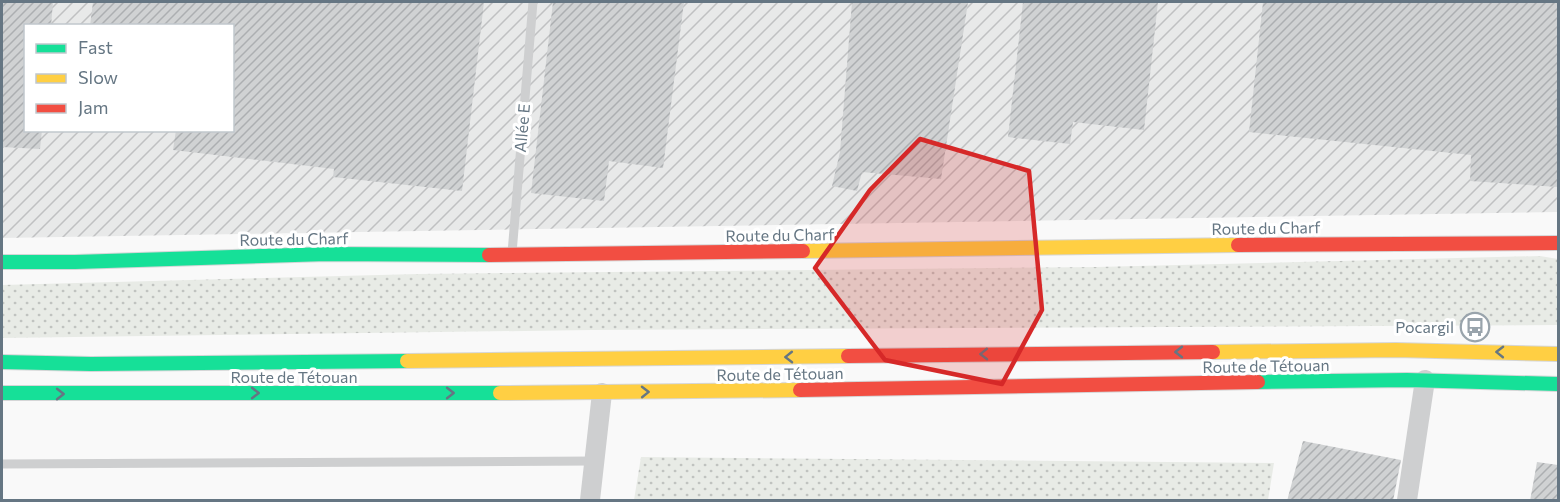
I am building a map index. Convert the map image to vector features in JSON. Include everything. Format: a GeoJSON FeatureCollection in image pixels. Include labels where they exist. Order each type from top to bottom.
{"type":"FeatureCollection","features":[{"type":"Feature","properties":{"kind":"main road","name":"Route du Charf"},"geometry":{"type":"LineString","coordinates":[[2,262],[327,254],[512,255],[1296,244],[1558,243]]}},
{"type":"Feature","properties":{"kind":"main road","name":"Route de Tétouan"},"geometry":{"type":"LineString","coordinates":[[2,362],[91,364],[596,360],[1384,350],[1558,354]]}},
{"type":"Feature","properties":{"kind":"main road","name":"Route de Tétouan"},"geometry":{"type":"LineString","coordinates":[[2,393],[602,393],[1425,380],[1558,384]]}},
{"type":"Feature","properties":{"kind":"street"},"geometry":{"type":"LineString","coordinates":[[1407,501],[1425,380]]}},
{"type":"Feature","properties":{"kind":"street"},"geometry":{"type":"LineString","coordinates":[[590,501],[602,393]]}},
{"type":"Feature","properties":{"kind":"lane","name":"Allée E"},"geometry":{"type":"LineString","coordinates":[[512,255],[533,2]]}},
{"type":"Feature","properties":{"kind":"lane"},"geometry":{"type":"LineString","coordinates":[[2,464],[595,461]]}},
{"type":"Feature","properties":{"kind":"highlighted area"},"geometry":{"type":"Polygon","coordinates":[[[920,139],[1029,171],[1042,310],[1002,384],[885,360],[815,268],[870,190],[920,139]]]}},
{"type":"Feature","properties":{"kind":"shaded area"},"geometry":{"type":"Polygon","coordinates":[[[2,2],[1558,2],[1558,212],[2,238],[2,2]]]}},
{"type":"Feature","properties":{"kind":"shaded area"},"geometry":{"type":"Polygon","coordinates":[[[1540,256],[1558,259],[1558,325],[592,330],[2,338],[2,285],[418,274],[1096,267],[1540,256]]]}},
{"type":"Feature","properties":{"kind":"shaded area"},"geometry":{"type":"Polygon","coordinates":[[[641,457],[1274,463],[1268,500],[634,500],[641,457]]]}},
{"type":"Feature","properties":{"kind":"building"},"geometry":{"type":"Polygon","coordinates":[[[2,2],[53,2],[51,24],[24,24],[24,132],[42,132],[40,149],[2,147],[2,2]]]}},
{"type":"Feature","properties":{"kind":"building"},"geometry":{"type":"Polygon","coordinates":[[[93,2],[484,2],[462,191],[333,177],[334,169],[173,150],[176,132],[234,132],[234,24],[90,24],[93,2]]]}},
{"type":"Feature","properties":{"kind":"building"},"geometry":{"type":"Polygon","coordinates":[[[553,2],[684,2],[663,168],[609,161],[604,201],[531,193],[553,2]]]}},
{"type":"Feature","properties":{"kind":"building"},"geometry":{"type":"Polygon","coordinates":[[[852,2],[968,2],[941,179],[862,172],[857,191],[832,186],[840,152],[852,2]]]}},
{"type":"Feature","properties":{"kind":"building"},"geometry":{"type":"Polygon","coordinates":[[[1023,2],[1158,2],[1144,130],[1073,122],[1070,144],[1008,137],[1023,2]]]}},
{"type":"Feature","properties":{"kind":"building"},"geometry":{"type":"Polygon","coordinates":[[[1263,2],[1558,2],[1558,187],[1470,181],[1471,155],[1249,132],[1263,2]]]}},
{"type":"Feature","properties":{"kind":"building"},"geometry":{"type":"Polygon","coordinates":[[[1303,441],[1401,460],[1393,501],[1287,501],[1303,441]]]}},
{"type":"Feature","properties":{"kind":"building"},"geometry":{"type":"Polygon","coordinates":[[[1537,462],[1558,465],[1558,501],[1530,501],[1537,462]]]}},
{"type":"Feature","properties":{"kind":"traffic: fast"},"geometry":{"type":"LineString","coordinates":[[2,262],[327,254],[489,255]]}},
{"type":"Feature","properties":{"kind":"traffic: fast"},"geometry":{"type":"LineString","coordinates":[[2,362],[91,364],[407,361]]}},
{"type":"Feature","properties":{"kind":"traffic: fast"},"geometry":{"type":"LineString","coordinates":[[1258,382],[1407,380],[1558,384]]}},
{"type":"Feature","properties":{"kind":"traffic: fast"},"geometry":{"type":"LineString","coordinates":[[2,393],[500,393]]}},
{"type":"Feature","properties":{"kind":"traffic: slow"},"geometry":{"type":"LineString","coordinates":[[803,251],[1238,245]]}},
{"type":"Feature","properties":{"kind":"traffic: slow"},"geometry":{"type":"LineString","coordinates":[[1213,352],[1396,350],[1558,354]]}},
{"type":"Feature","properties":{"kind":"traffic: slow"},"geometry":{"type":"LineString","coordinates":[[407,361],[848,356]]}},
{"type":"Feature","properties":{"kind":"traffic: slow"},"geometry":{"type":"LineString","coordinates":[[500,393],[800,390]]}},
{"type":"Feature","properties":{"kind":"traffic: jam"},"geometry":{"type":"LineString","coordinates":[[1238,245],[1558,243]]}},
{"type":"Feature","properties":{"kind":"traffic: jam"},"geometry":{"type":"LineString","coordinates":[[489,255],[803,251]]}},
{"type":"Feature","properties":{"kind":"traffic: jam"},"geometry":{"type":"LineString","coordinates":[[848,356],[1213,352]]}},
{"type":"Feature","properties":{"kind":"traffic: jam"},"geometry":{"type":"LineString","coordinates":[[800,390],[1258,382]]}},
{"type":"Feature","properties":{"kind":"place","name":"Pocargil"},"geometry":{"type":"Point","coordinates":[1475,327]}}]}
